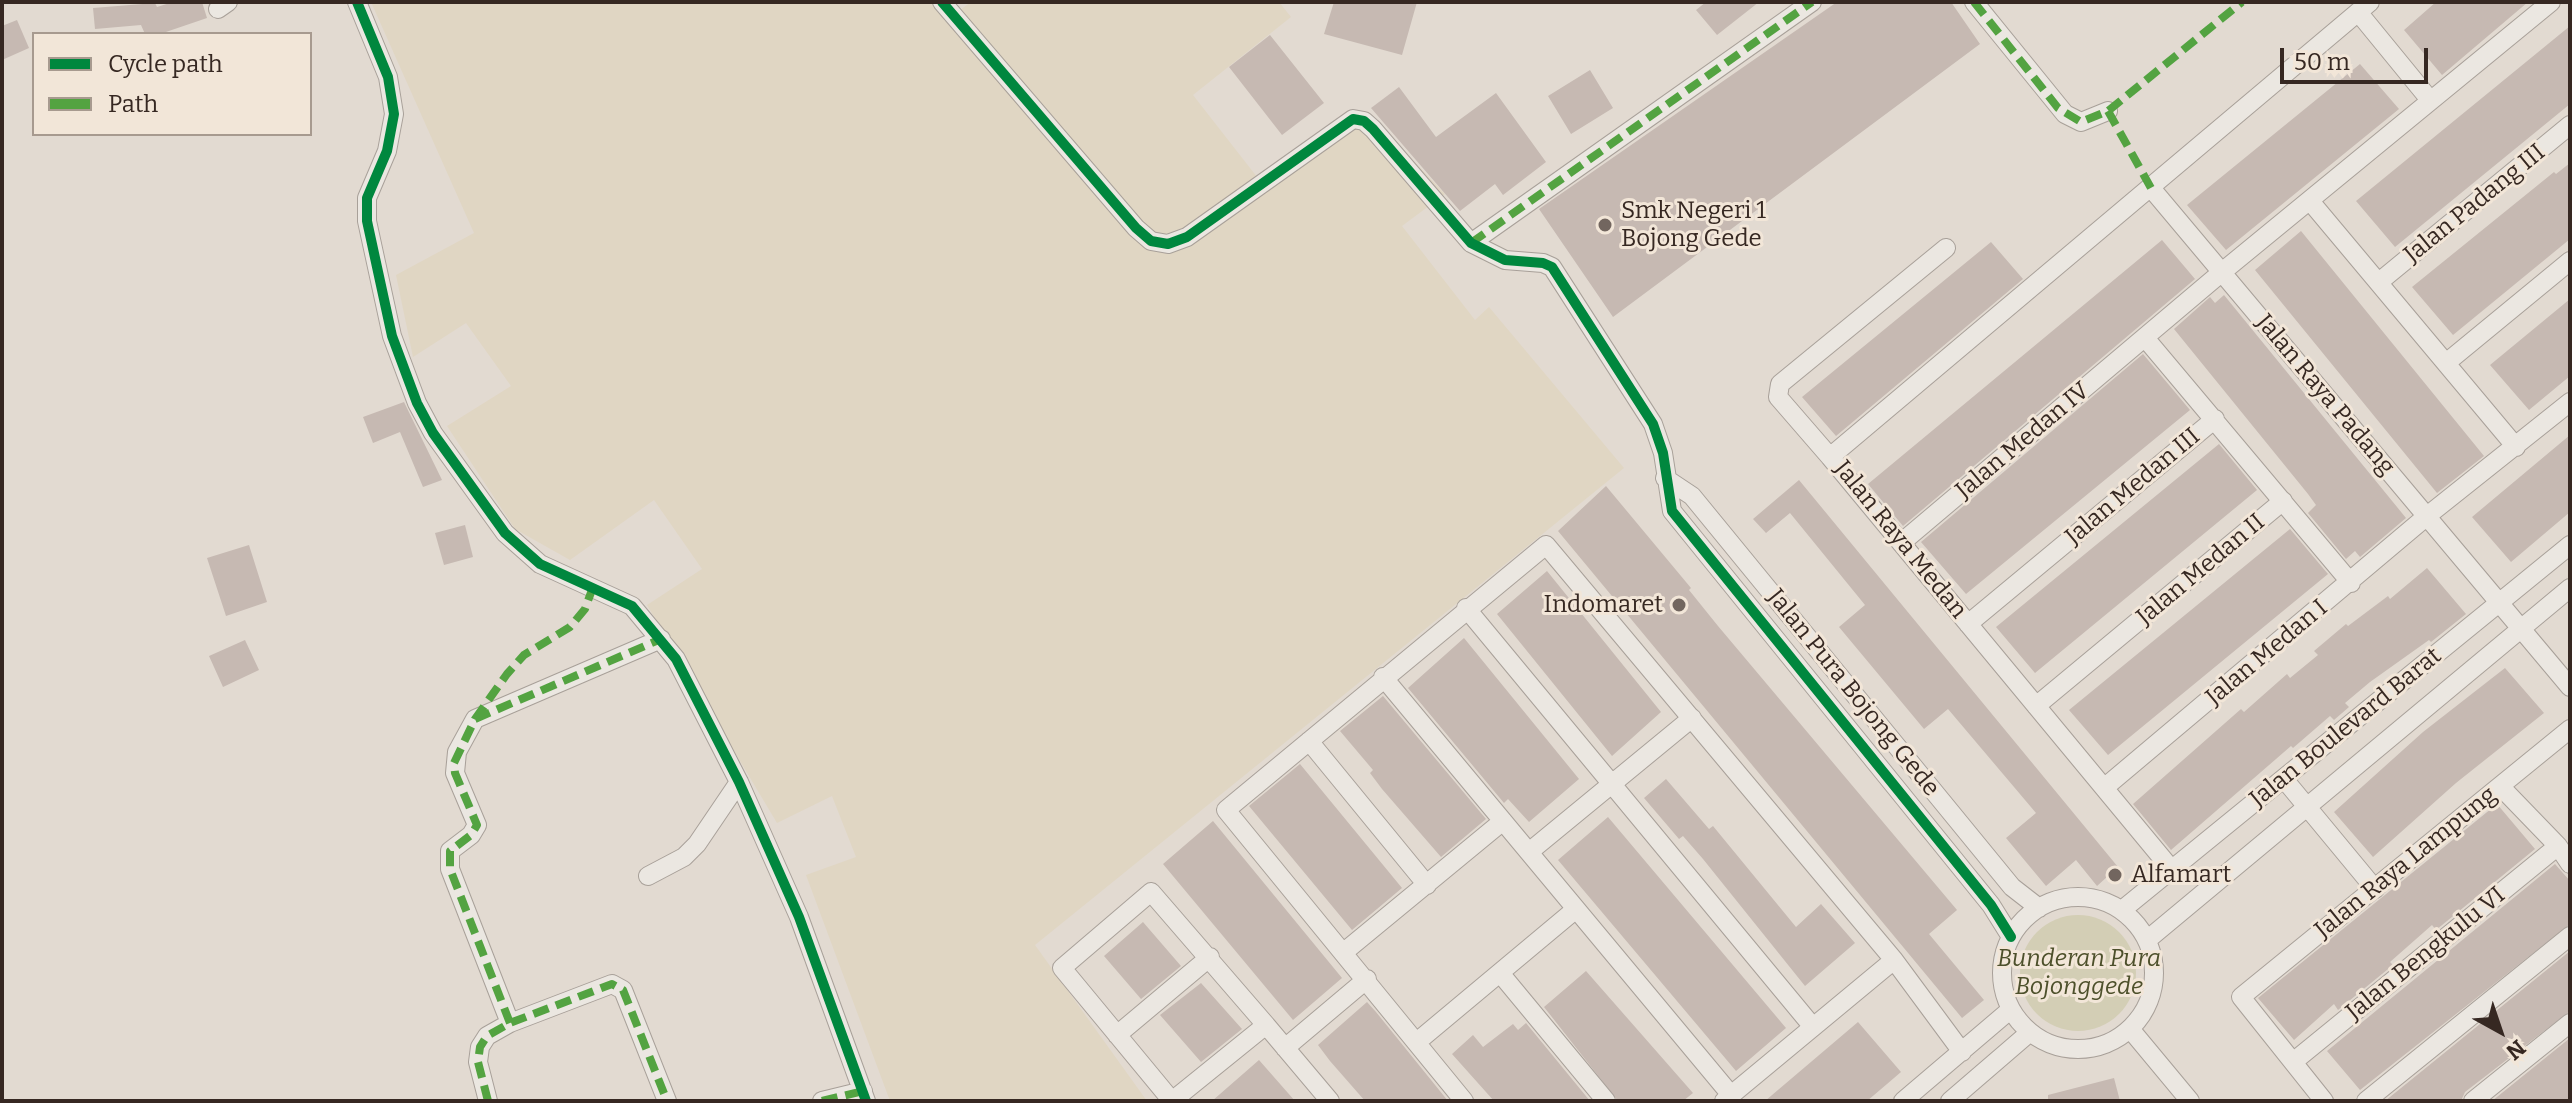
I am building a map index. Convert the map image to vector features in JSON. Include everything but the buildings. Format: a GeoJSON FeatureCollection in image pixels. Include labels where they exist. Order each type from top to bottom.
{"type":"FeatureCollection","features":[{"type":"Feature","properties":{"kind":"street"},"geometry":{"type":"LineString","coordinates":[[357,2],[388,77],[394,114],[387,151],[367,198],[367,221],[392,336],[417,403],[433,433],[505,533],[540,564],[632,606],[676,659],[739,782],[799,917],[865,1096],[822,1101]]}},
{"type":"Feature","properties":{"kind":"street"},"geometry":{"type":"LineString","coordinates":[[942,2],[1136,228],[1151,241],[1168,244],[1187,237],[1353,119],[1364,121],[1373,129],[1471,243],[1505,260],[1543,263],[1552,267],[1653,424],[1663,453],[1672,511],[1981,893],[2011,937]]}},
{"type":"Feature","properties":{"kind":"street"},"geometry":{"type":"LineString","coordinates":[[1471,243],[1812,2]]}},
{"type":"Feature","properties":{"kind":"street"},"geometry":{"type":"LineString","coordinates":[[1974,2],[2065,114],[2081,122],[2108,111]]}},
{"type":"Feature","properties":{"kind":"street"},"geometry":{"type":"LineString","coordinates":[[2222,272],[2551,2]]}},
{"type":"Feature","properties":{"kind":"street"},"geometry":{"type":"LineString","coordinates":[[2151,188],[2364,7],[2430,100]]}},
{"type":"Feature","properties":{"kind":"street","name":"Jalan Padang III"},"geometry":{"type":"LineString","coordinates":[[2379,282],[2570,125]]}},
{"type":"Feature","properties":{"kind":"street","name":"Jalan Raya Padang"},"geometry":{"type":"LineString","coordinates":[[2151,188],[2570,687]]}},
{"type":"Feature","properties":{"kind":"street","name":"Jalan Raya Medan"},"geometry":{"type":"LineString","coordinates":[[2151,188],[1830,457],[2172,870]]}},
{"type":"Feature","properties":{"kind":"street"},"geometry":{"type":"LineString","coordinates":[[2310,201],[2516,447]]}},
{"type":"Feature","properties":{"kind":"street"},"geometry":{"type":"LineString","coordinates":[[1830,457],[1778,397],[1780,384],[1946,248]]}},
{"type":"Feature","properties":{"kind":"street"},"geometry":{"type":"LineString","coordinates":[[2446,363],[2570,261]]}},
{"type":"Feature","properties":{"kind":"street","name":"Jalan Medan IV"},"geometry":{"type":"LineString","coordinates":[[1901,543],[2222,272]]}},
{"type":"Feature","properties":{"kind":"street"},"geometry":{"type":"LineString","coordinates":[[2146,339],[2215,419]]}},
{"type":"Feature","properties":{"kind":"street","name":"Jalan Medan I"},"geometry":{"type":"LineString","coordinates":[[2104,788],[2427,516],[2570,402]]}},
{"type":"Feature","properties":{"kind":"street","name":"Jalan Medan III"},"geometry":{"type":"LineString","coordinates":[[1968,624],[2215,419],[2283,501]]}},
{"type":"Feature","properties":{"kind":"street","name":"Jalan Pura Bojong Gede"},"geometry":{"type":"LineString","coordinates":[[1665,478],[1692,496],[2012,887],[2039,908]]}},
{"type":"Feature","properties":{"kind":"street","name":"Jalan Medan II"},"geometry":{"type":"LineString","coordinates":[[2036,706],[2283,501],[2351,583]]}},
{"type":"Feature","properties":{"kind":"street"},"geometry":{"type":"LineString","coordinates":[[1464,1101],[1226,810],[1466,608],[1546,545],[1894,960],[1962,1052]]}},
{"type":"Feature","properties":{"kind":"street","name":"Jalan Boulevard Barat"},"geometry":{"type":"LineString","coordinates":[[2122,910],[2570,545]]}},
{"type":"Feature","properties":{"kind":"street","name":"Jalan Boulevard Barat"},"geometry":{"type":"LineString","coordinates":[[2147,940],[2570,588]]}},
{"type":"Feature","properties":{"kind":"street"},"geometry":{"type":"LineString","coordinates":[[1466,608],[1813,1027]]}},
{"type":"Feature","properties":{"kind":"street"},"geometry":{"type":"LineString","coordinates":[[510,1023],[450,869],[450,851],[471,835],[477,825],[455,773],[457,752],[475,719],[661,639]]}},
{"type":"Feature","properties":{"kind":"street"},"geometry":{"type":"LineString","coordinates":[[1383,677],[1728,1098],[1894,960]]}},
{"type":"Feature","properties":{"kind":"street"},"geometry":{"type":"LineString","coordinates":[[1529,852],[1692,718]]}},
{"type":"Feature","properties":{"kind":"street","name":"Jalan Raya Lampung"},"geometry":{"type":"LineString","coordinates":[[2293,1062],[2241,997],[2570,729]]}},
{"type":"Feature","properties":{"kind":"street"},"geometry":{"type":"LineString","coordinates":[[1309,741],[1427,885]]}},
{"type":"Feature","properties":{"kind":"street"},"geometry":{"type":"LineString","coordinates":[[2284,779],[2375,889]]}},
{"type":"Feature","properties":{"kind":"street"},"geometry":{"type":"LineString","coordinates":[[648,876],[684,857],[697,844],[739,782]]}},
{"type":"Feature","properties":{"kind":"street"},"geometry":{"type":"LineString","coordinates":[[2500,786],[2558,846],[2570,864]]}},
{"type":"Feature","properties":{"kind":"street"},"geometry":{"type":"LineString","coordinates":[[1344,952],[1503,821]]}},
{"type":"Feature","properties":{"kind":"street","name":"Jalan Bengkulu VI"},"geometry":{"type":"LineString","coordinates":[[2293,1062],[2558,846]]}},
{"type":"Feature","properties":{"kind":"street"},"geometry":{"type":"LineString","coordinates":[[1266,1025],[1172,1101],[1062,968],[1147,894],[1156,894],[1210,957],[1285,1048],[1326,1100]]}},
{"type":"Feature","properties":{"kind":"street"},"geometry":{"type":"LineString","coordinates":[[2081,897],[2102,901],[2122,910],[2147,940],[2155,971],[2149,1003],[2131,1030],[2100,1047],[2065,1050],[2029,1033],[2010,1010],[2003,986],[2003,961],[2011,937],[2023,921],[2039,908],[2059,900],[2081,897]]}},
{"type":"Feature","properties":{"kind":"street"},"geometry":{"type":"LineString","coordinates":[[1418,1041],[1576,909]]}},
{"type":"Feature","properties":{"kind":"street"},"geometry":{"type":"LineString","coordinates":[[2366,1101],[2570,936]]}},
{"type":"Feature","properties":{"kind":"street"},"geometry":{"type":"LineString","coordinates":[[1117,1035],[1210,957]]}},
{"type":"Feature","properties":{"kind":"street"},"geometry":{"type":"LineString","coordinates":[[1500,973],[1606,1101]]}},
{"type":"Feature","properties":{"kind":"street"},"geometry":{"type":"LineString","coordinates":[[1285,1048],[1367,979]]}},
{"type":"Feature","properties":{"kind":"street"},"geometry":{"type":"LineString","coordinates":[[488,1101],[478,1062],[480,1047],[487,1036],[510,1023],[612,984],[623,990],[667,1101]]}},
{"type":"Feature","properties":{"kind":"street"},"geometry":{"type":"LineString","coordinates":[[1903,1101],[2010,1010]]}},
{"type":"Feature","properties":{"kind":"street"},"geometry":{"type":"LineString","coordinates":[[2473,1101],[2570,1023]]}},
{"type":"Feature","properties":{"kind":"street"},"geometry":{"type":"LineString","coordinates":[[2131,1030],[2190,1101]]}},
{"type":"Feature","properties":{"kind":"street"},"geometry":{"type":"LineString","coordinates":[[1950,1101],[2029,1033]]}},
{"type":"Feature","properties":{"kind":"street"},"geometry":{"type":"LineString","coordinates":[[2293,1062],[2324,1101]]}},
{"type":"Feature","properties":{"kind":"shaded area"},"geometry":{"type":"Polygon","coordinates":[[[371,2],[932,2],[945,21],[971,2],[1279,2],[1291,17],[1193,95],[1268,191],[1369,114],[1445,194],[1402,226],[1475,320],[1489,307],[1624,468],[1035,945],[1147,1101],[890,1101],[806,875],[856,857],[832,796],[777,823],[647,605],[702,569],[654,500],[570,560],[515,529],[447,426],[511,386],[466,323],[413,357],[396,275],[474,233],[371,2]]]}},
{"type":"Feature","properties":{"kind":"green space","name":"Bunderan Pura Bojonggede"},"geometry":{"type":"Polygon","coordinates":[[[2078,915],[2100,920],[2119,932],[2131,951],[2136,973],[2131,995],[2119,1014],[2100,1026],[2078,1031],[2056,1026],[2037,1014],[2025,995],[2020,973],[2025,951],[2037,932],[2056,920],[2078,915]]]}},
{"type":"Feature","properties":{"kind":"marked path"},"geometry":{"type":"LineString","coordinates":[[1471,243],[1812,2]]}},
{"type":"Feature","properties":{"kind":"marked path"},"geometry":{"type":"LineString","coordinates":[[1974,2],[2058,108],[2081,122],[2108,111],[2242,2]]}},
{"type":"Feature","properties":{"kind":"marked path"},"geometry":{"type":"LineString","coordinates":[[2108,111],[2151,188]]}},
{"type":"Feature","properties":{"kind":"marked path"},"geometry":{"type":"LineString","coordinates":[[510,1023],[450,869],[450,851],[471,835],[477,825],[455,773],[454,763],[475,719],[507,674],[524,655],[570,627],[585,609],[593,587]]}},
{"type":"Feature","properties":{"kind":"marked path"},"geometry":{"type":"LineString","coordinates":[[475,719],[661,639]]}},
{"type":"Feature","properties":{"kind":"marked path"},"geometry":{"type":"LineString","coordinates":[[488,1101],[478,1062],[480,1047],[487,1036],[510,1023],[612,984],[623,990],[667,1101]]}},
{"type":"Feature","properties":{"kind":"marked path"},"geometry":{"type":"LineString","coordinates":[[822,1101],[863,1091]]}},
{"type":"Feature","properties":{"kind":"cycle path"},"geometry":{"type":"LineString","coordinates":[[357,2],[388,77],[394,114],[387,151],[367,198],[367,221],[392,336],[417,403],[433,433],[505,533],[540,564],[632,606],[676,659],[739,782],[799,917],[866,1101]]}},
{"type":"Feature","properties":{"kind":"cycle path"},"geometry":{"type":"LineString","coordinates":[[942,2],[1136,228],[1151,241],[1168,244],[1187,237],[1353,119],[1364,121],[1373,129],[1471,243],[1505,260],[1543,263],[1552,267],[1653,424],[1663,453],[1672,511],[1991,905],[2011,937]]}},
{"type":"Feature","properties":{"kind":"place","name":"Smk Negeri 1 Bojong Gede"},"geometry":{"type":"Point","coordinates":[1605,225]}},
{"type":"Feature","properties":{"kind":"place","name":"Indomaret"},"geometry":{"type":"Point","coordinates":[1679,605]}},
{"type":"Feature","properties":{"kind":"place","name":"Alfamart"},"geometry":{"type":"Point","coordinates":[2115,875]}}]}
